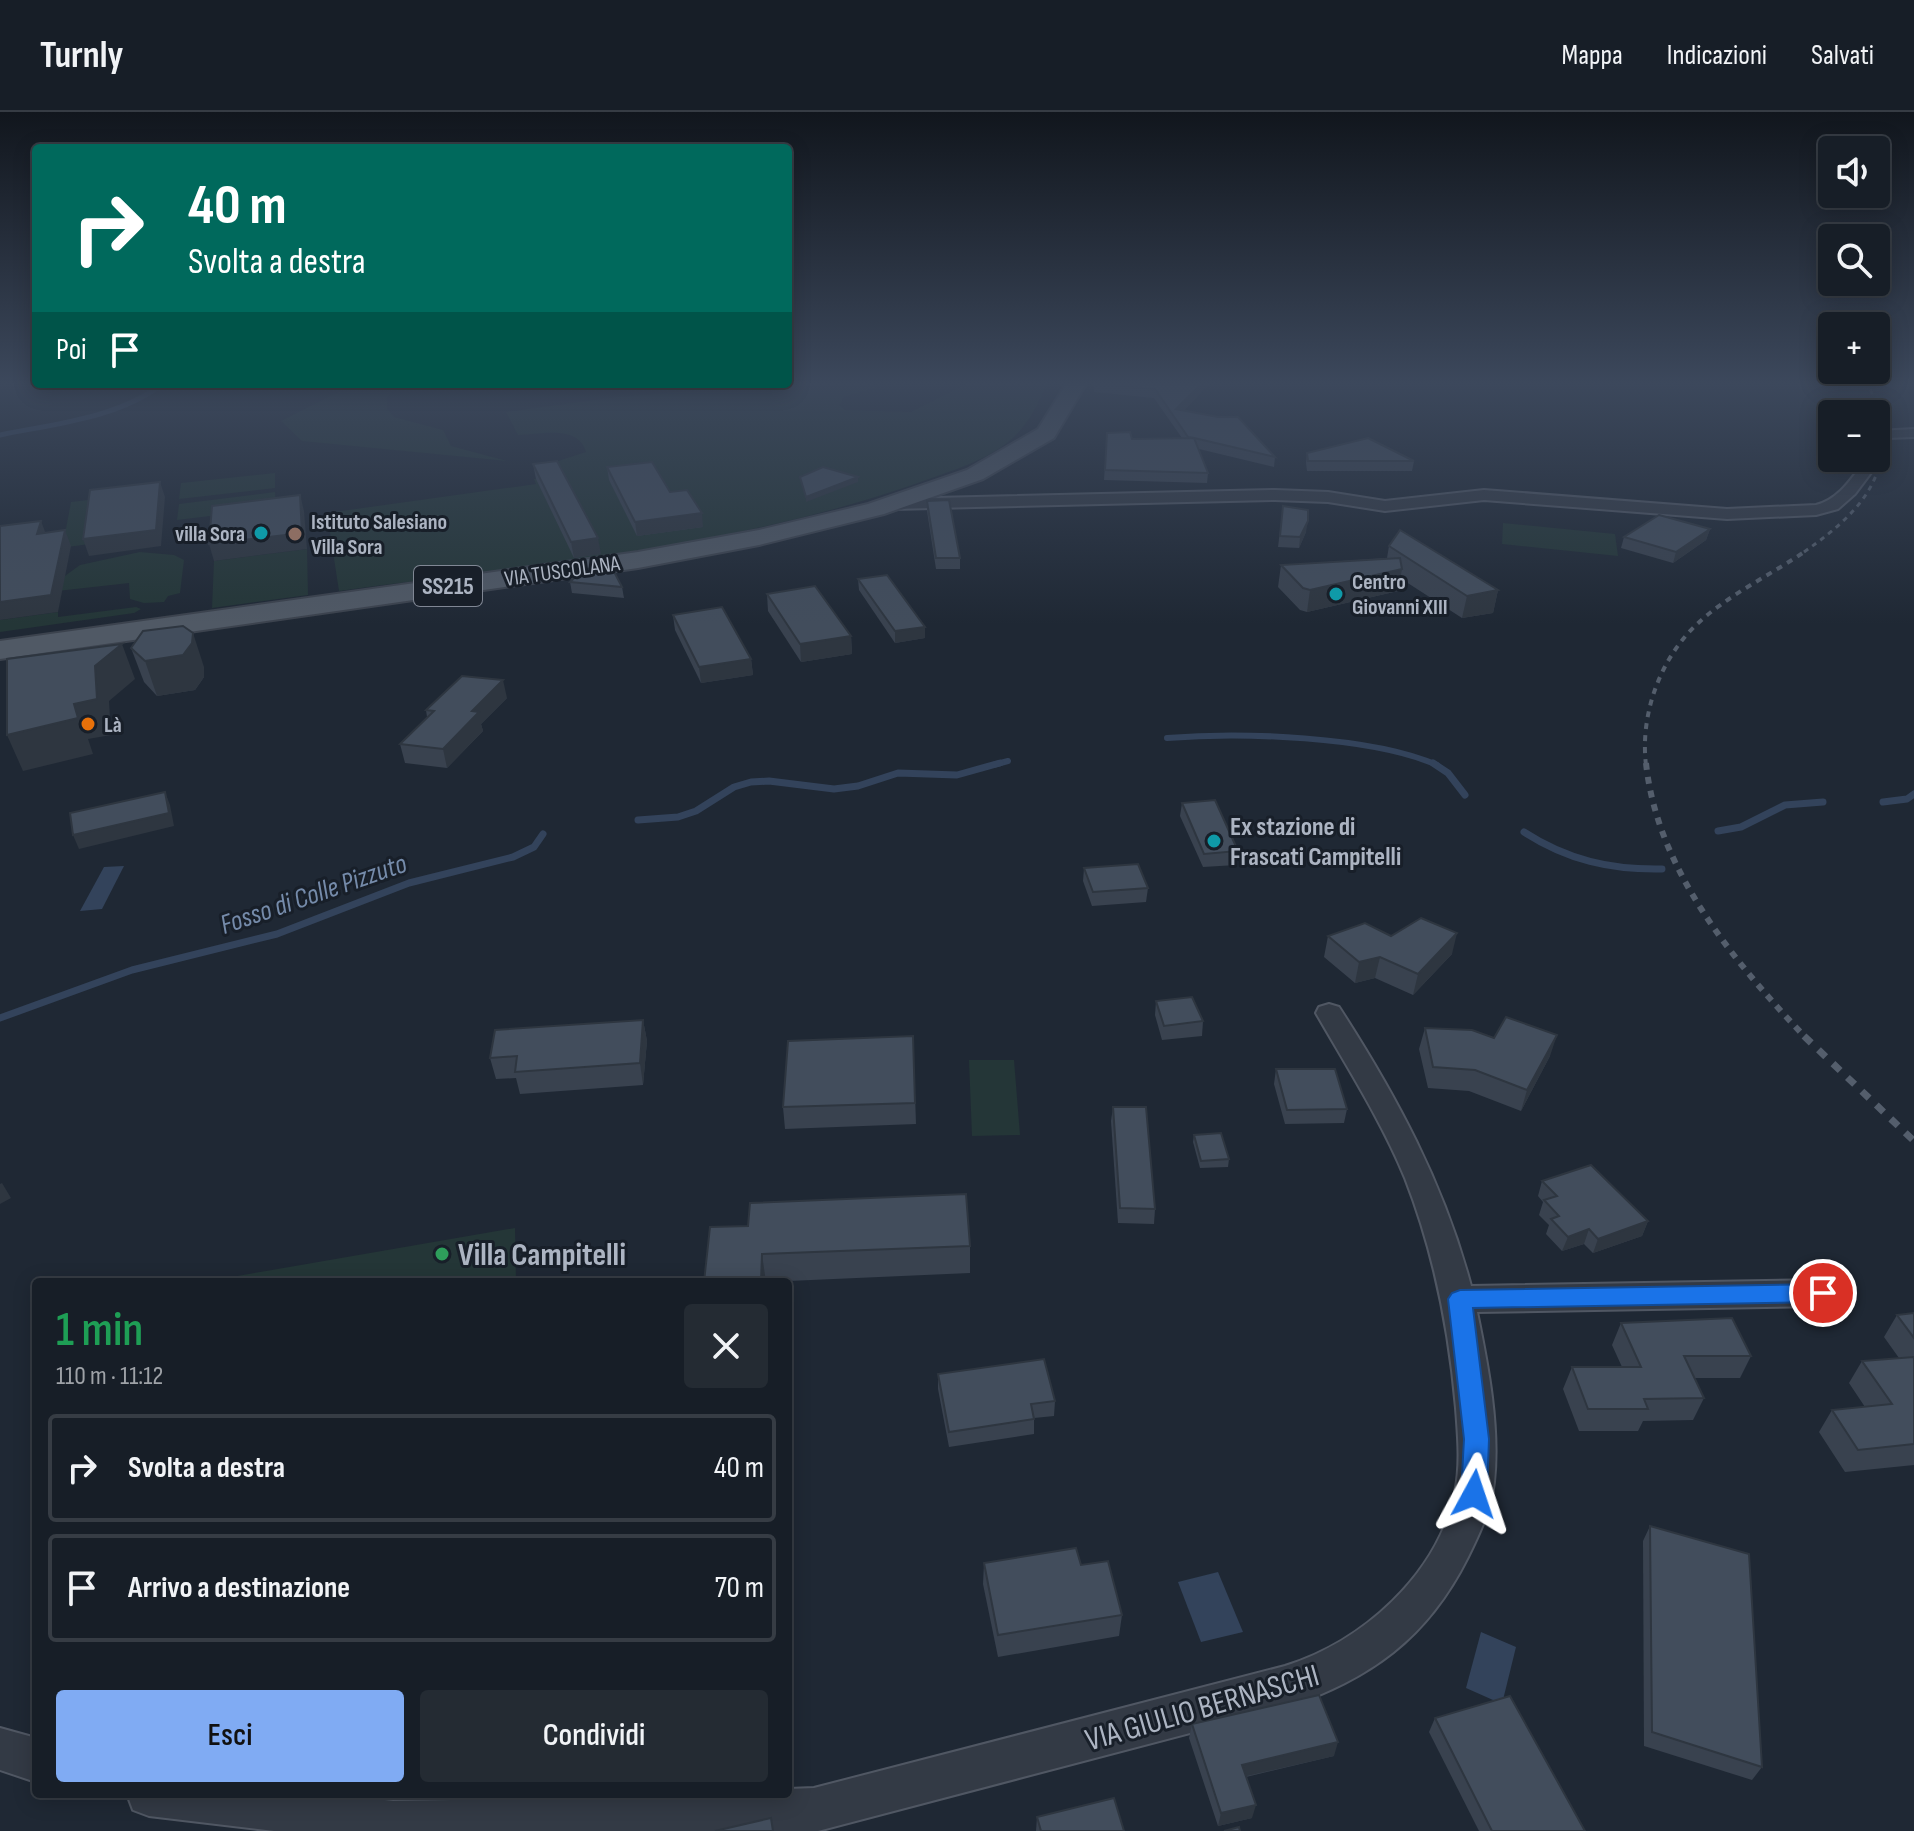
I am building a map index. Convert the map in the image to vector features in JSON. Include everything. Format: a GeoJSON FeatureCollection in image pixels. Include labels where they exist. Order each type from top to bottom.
{"type":"FeatureCollection","features":[{"type":"Feature","properties":{"kind":"main road","name":"VIA TUSCOLANA"},"geometry":{"type":"LineString","coordinates":[[0,650],[677,553],[769,536],[892,504],[993,464]]}},
{"type":"Feature","properties":{"kind":"street"},"geometry":{"type":"LineString","coordinates":[[892,504],[1275,495],[1317,496],[1395,506],[1484,495],[1746,514],[1828,507],[1859,482],[1866,472]]}},
{"type":"Feature","properties":{"kind":"street","name":"VIA GIULIO BERNASCHI"},"geometry":{"type":"LineString","coordinates":[[183,1798],[393,1823],[816,1821],[1305,1682],[1346,1664],[1388,1636],[1433,1582],[1457,1540],[1474,1494],[1477,1439],[1460,1299],[1409,1154],[1329,1013]]}},
{"type":"Feature","properties":{"kind":"street"},"geometry":{"type":"LineString","coordinates":[[1460,1299],[1823,1293]]}},
{"type":"Feature","properties":{"kind":"street"},"geometry":{"type":"LineString","coordinates":[[0,1749],[32,1759]]}},
{"type":"Feature","properties":{"kind":"shaded area"},"geometry":{"type":"Polygon","coordinates":[[[549,464],[967,464],[848,505],[705,539],[559,563],[339,591],[327,513],[536,484],[534,479],[559,476],[549,464]]]}},
{"type":"Feature","properties":{"kind":"shaded area"},"geometry":{"type":"Polygon","coordinates":[[[275,473],[275,488],[179,499],[181,483],[275,473]]]}},
{"type":"Feature","properties":{"kind":"shaded area"},"geometry":{"type":"Polygon","coordinates":[[[275,492],[276,508],[177,520],[179,504],[275,492]]]}},
{"type":"Feature","properties":{"kind":"shaded area"},"geometry":{"type":"Polygon","coordinates":[[[97,499],[90,544],[44,550],[65,534],[71,502],[97,499]]]}},
{"type":"Feature","properties":{"kind":"shaded area"},"geometry":{"type":"Polygon","coordinates":[[[1503,523],[1615,534],[1618,556],[1502,544],[1503,523]]]}},
{"type":"Feature","properties":{"kind":"shaded area"},"geometry":{"type":"Polygon","coordinates":[[[307,549],[308,595],[212,608],[214,561],[307,549]]]}},
{"type":"Feature","properties":{"kind":"shaded area"},"geometry":{"type":"Polygon","coordinates":[[[140,552],[174,555],[184,560],[180,593],[168,596],[164,602],[144,603],[130,599],[129,583],[57,591],[58,581],[80,565],[140,552]]]}},
{"type":"Feature","properties":{"kind":"shaded area"},"geometry":{"type":"Polygon","coordinates":[[[136,607],[141,609],[134,613],[0,632],[0,620],[58,612],[58,617],[136,607]]]}},
{"type":"Feature","properties":{"kind":"shaded area"},"geometry":{"type":"Polygon","coordinates":[[[969,1060],[1014,1060],[1020,1135],[972,1136],[969,1060]]]}},
{"type":"Feature","properties":{"kind":"shaded area","name":"Villa Campitelli"},"geometry":{"type":"Polygon","coordinates":[[[515,1228],[516,1278],[226,1278],[515,1228]]]}},
{"type":"Feature","properties":{"kind":"water"},"geometry":{"type":"Polygon","coordinates":[[[124,866],[102,909],[80,911],[104,867],[124,866]]]}},
{"type":"Feature","properties":{"kind":"water"},"geometry":{"type":"Polygon","coordinates":[[[1218,1572],[1243,1632],[1201,1642],[1178,1582],[1218,1572]]]}},
{"type":"Feature","properties":{"kind":"water"},"geometry":{"type":"Polygon","coordinates":[[[1481,1632],[1516,1647],[1502,1704],[1466,1688],[1481,1632]]]}},
{"type":"Feature","properties":{"kind":"building"},"geometry":{"type":"Polygon","coordinates":[[[533,464],[559,464],[598,538],[571,542],[533,464]]]}},
{"type":"Feature","properties":{"kind":"building"},"geometry":{"type":"Polygon","coordinates":[[[653,464],[670,492],[687,490],[702,513],[635,522],[607,467],[653,464]]]}},
{"type":"Feature","properties":{"kind":"building"},"geometry":{"type":"Polygon","coordinates":[[[1105,464],[1204,464],[1208,473],[1105,470],[1105,464]]]}},
{"type":"Feature","properties":{"kind":"building"},"geometry":{"type":"Polygon","coordinates":[[[823,467],[858,477],[806,497],[800,477],[823,467]]]}},
{"type":"Feature","properties":{"kind":"building"},"geometry":{"type":"Polygon","coordinates":[[[160,482],[156,530],[83,539],[90,490],[160,482]]]}},
{"type":"Feature","properties":{"kind":"building"},"geometry":{"type":"Polygon","coordinates":[[[300,495],[302,533],[209,544],[212,506],[300,495]]]}},
{"type":"Feature","properties":{"kind":"building"},"geometry":{"type":"Polygon","coordinates":[[[949,500],[960,558],[936,558],[927,501],[949,500]]]}},
{"type":"Feature","properties":{"kind":"building"},"geometry":{"type":"Polygon","coordinates":[[[1283,506],[1308,510],[1308,521],[1300,537],[1280,536],[1283,506]]]}},
{"type":"Feature","properties":{"kind":"building"},"geometry":{"type":"Polygon","coordinates":[[[1659,515],[1710,529],[1676,552],[1624,537],[1659,515]]]}},
{"type":"Feature","properties":{"kind":"building"},"geometry":{"type":"Polygon","coordinates":[[[41,521],[37,534],[65,530],[51,595],[0,602],[0,526],[41,521]]]}},
{"type":"Feature","properties":{"kind":"building"},"geometry":{"type":"Polygon","coordinates":[[[1400,530],[1498,590],[1467,596],[1389,546],[1400,530]]]}},
{"type":"Feature","properties":{"kind":"building"},"geometry":{"type":"Polygon","coordinates":[[[1400,558],[1402,569],[1310,590],[1303,588],[1281,565],[1400,558]]]}},
{"type":"Feature","properties":{"kind":"building"},"geometry":{"type":"Polygon","coordinates":[[[610,564],[622,587],[570,582],[583,570],[610,564]]]}},
{"type":"Feature","properties":{"kind":"building"},"geometry":{"type":"Polygon","coordinates":[[[887,575],[925,627],[895,631],[858,579],[887,575]]]}},
{"type":"Feature","properties":{"kind":"building"},"geometry":{"type":"Polygon","coordinates":[[[815,586],[851,636],[800,644],[767,594],[815,586]]]}},
{"type":"Feature","properties":{"kind":"building"},"geometry":{"type":"Polygon","coordinates":[[[722,607],[751,659],[699,667],[673,615],[722,607]]]}},
{"type":"Feature","properties":{"kind":"building"},"geometry":{"type":"Polygon","coordinates":[[[183,626],[193,633],[192,643],[183,655],[145,661],[131,648],[143,631],[183,626]]]}},
{"type":"Feature","properties":{"kind":"building"},"geometry":{"type":"Polygon","coordinates":[[[122,644],[95,666],[97,699],[74,704],[78,718],[7,735],[7,659],[122,644]]]}},
{"type":"Feature","properties":{"kind":"building"},"geometry":{"type":"Polygon","coordinates":[[[462,676],[503,680],[472,711],[479,712],[443,749],[400,744],[434,711],[426,710],[462,676]]]}},
{"type":"Feature","properties":{"kind":"building"},"geometry":{"type":"Polygon","coordinates":[[[165,792],[169,813],[73,835],[70,813],[165,792]]]}},
{"type":"Feature","properties":{"kind":"building"},"geometry":{"type":"Polygon","coordinates":[[[1215,800],[1238,851],[1204,854],[1182,803],[1215,800]]]}},
{"type":"Feature","properties":{"kind":"building"},"geometry":{"type":"Polygon","coordinates":[[[1138,864],[1148,888],[1093,892],[1084,868],[1138,864]]]}},
{"type":"Feature","properties":{"kind":"building"},"geometry":{"type":"Polygon","coordinates":[[[1421,918],[1457,933],[1418,974],[1380,957],[1359,962],[1328,936],[1365,923],[1391,936],[1421,918]]]}},
{"type":"Feature","properties":{"kind":"building"},"geometry":{"type":"Polygon","coordinates":[[[1192,997],[1203,1021],[1164,1026],[1156,1001],[1192,997]]]}},
{"type":"Feature","properties":{"kind":"building"},"geometry":{"type":"Polygon","coordinates":[[[1506,1017],[1557,1035],[1527,1090],[1475,1070],[1433,1067],[1425,1028],[1472,1030],[1494,1038],[1506,1017]]]}},
{"type":"Feature","properties":{"kind":"building"},"geometry":{"type":"Polygon","coordinates":[[[643,1020],[640,1063],[515,1072],[517,1056],[490,1058],[495,1030],[643,1020]]]}},
{"type":"Feature","properties":{"kind":"building"},"geometry":{"type":"Polygon","coordinates":[[[913,1036],[915,1103],[783,1107],[788,1041],[913,1036]]]}},
{"type":"Feature","properties":{"kind":"building"},"geometry":{"type":"Polygon","coordinates":[[[1276,1069],[1335,1069],[1347,1109],[1287,1110],[1276,1069]]]}},
{"type":"Feature","properties":{"kind":"building"},"geometry":{"type":"Polygon","coordinates":[[[1113,1107],[1146,1107],[1155,1209],[1120,1208],[1113,1107]]]}},
{"type":"Feature","properties":{"kind":"building"},"geometry":{"type":"Polygon","coordinates":[[[1221,1133],[1229,1159],[1201,1161],[1194,1135],[1221,1133]]]}},
{"type":"Feature","properties":{"kind":"building"},"geometry":{"type":"Polygon","coordinates":[[[1591,1165],[1648,1221],[1598,1239],[1589,1229],[1568,1237],[1551,1219],[1559,1216],[1544,1200],[1557,1196],[1542,1181],[1591,1165]]]}},
{"type":"Feature","properties":{"kind":"building"},"geometry":{"type":"Polygon","coordinates":[[[966,1194],[970,1246],[762,1254],[761,1278],[704,1278],[710,1227],[748,1226],[750,1203],[966,1194]]]}},
{"type":"Feature","properties":{"kind":"building"},"geometry":{"type":"Polygon","coordinates":[[[1914,1313],[1914,1338],[1897,1315],[1914,1313]]]}},
{"type":"Feature","properties":{"kind":"building"},"geometry":{"type":"Polygon","coordinates":[[[1732,1318],[1751,1356],[1684,1356],[1704,1398],[1644,1399],[1648,1409],[1588,1409],[1572,1367],[1641,1367],[1621,1323],[1732,1318]]]}},
{"type":"Feature","properties":{"kind":"building"},"geometry":{"type":"Polygon","coordinates":[[[1914,1357],[1914,1444],[1858,1450],[1832,1410],[1892,1404],[1862,1361],[1914,1357]]]}},
{"type":"Feature","properties":{"kind":"building"},"geometry":{"type":"Polygon","coordinates":[[[1044,1359],[1055,1401],[1031,1404],[1034,1419],[949,1432],[938,1374],[1044,1359]]]}},
{"type":"Feature","properties":{"kind":"building"},"geometry":{"type":"Polygon","coordinates":[[[1650,1526],[1749,1554],[1762,1767],[1652,1732],[1650,1526]]]}},
{"type":"Feature","properties":{"kind":"building"},"geometry":{"type":"Polygon","coordinates":[[[1076,1548],[1081,1565],[1108,1561],[1122,1615],[998,1635],[984,1563],[1076,1548]]]}},
{"type":"Feature","properties":{"kind":"building"},"geometry":{"type":"Polygon","coordinates":[[[1319,1695],[1338,1742],[1242,1765],[1256,1805],[1221,1813],[1192,1724],[1319,1695]]]}},
{"type":"Feature","properties":{"kind":"building"},"geometry":{"type":"Polygon","coordinates":[[[1510,1696],[1585,1831],[1492,1831],[1435,1718],[1510,1696]]]}},
{"type":"Feature","properties":{"kind":"building"},"geometry":{"type":"Polygon","coordinates":[[[1114,1798],[1124,1831],[1041,1831],[1037,1817],[1114,1798]]]}},
{"type":"Feature","properties":{"kind":"building"},"geometry":{"type":"Polygon","coordinates":[[[771,1818],[773,1831],[715,1831],[771,1818]]]}},
{"type":"Feature","properties":{"kind":"waterway","name":"Fosso di Colle Pizzuto"},"geometry":{"type":"LineString","coordinates":[[1167,738],[1305,738],[1377,748],[1435,764]]}},
{"type":"Feature","properties":{"kind":"waterway","name":"Fosso di Colle Pizzuto"},"geometry":{"type":"LineString","coordinates":[[993,765],[1008,761]]}},
{"type":"Feature","properties":{"kind":"waterway","name":"Fosso di Colle Pizzuto"},"geometry":{"type":"LineString","coordinates":[[638,820],[678,817],[696,811],[734,787],[751,782],[769,781],[834,789],[858,786],[898,773],[957,775],[1000,763]]}},
{"type":"Feature","properties":{"kind":"waterway","name":"Fosso di Colle Pizzuto"},"geometry":{"type":"LineString","coordinates":[[1435,764],[1448,773],[1465,795]]}},
{"type":"Feature","properties":{"kind":"waterway","name":"Fosso di Colle Pizzuto"},"geometry":{"type":"LineString","coordinates":[[1883,802],[1907,799],[1914,794]]}},
{"type":"Feature","properties":{"kind":"waterway","name":"Fosso di Colle Pizzuto"},"geometry":{"type":"LineString","coordinates":[[1718,831],[1741,827],[1785,805],[1823,802]]}},
{"type":"Feature","properties":{"kind":"waterway","name":"Fosso di Colle Pizzuto"},"geometry":{"type":"LineString","coordinates":[[1524,832],[1557,850],[1590,861],[1625,868],[1662,869]]}},
{"type":"Feature","properties":{"kind":"waterway","name":"Fosso di Colle Pizzuto"},"geometry":{"type":"LineString","coordinates":[[0,1018],[132,970],[277,934],[409,883],[513,857],[534,847],[543,834]]}},
{"type":"Feature","properties":{"kind":"railway"},"geometry":{"type":"LineString","coordinates":[[1805,551],[1847,517],[1874,480],[1880,464]]}},
{"type":"Feature","properties":{"kind":"railway"},"geometry":{"type":"LineString","coordinates":[[1646,765],[1649,709],[1662,672],[1682,640],[1721,605],[1805,551]]}},
{"type":"Feature","properties":{"kind":"railway"},"geometry":{"type":"LineString","coordinates":[[1646,763],[1653,802],[1666,841],[1683,877],[1727,946],[1805,1037]]}},
{"type":"Feature","properties":{"kind":"railway"},"geometry":{"type":"LineString","coordinates":[[1805,1037],[1914,1141]]}},
{"type":"Feature","properties":{"kind":"place","name":"villa Sora"},"geometry":{"type":"Point","coordinates":[261,533]}},
{"type":"Feature","properties":{"kind":"place","name":"Istituto Salesiano Villa Sora"},"geometry":{"type":"Point","coordinates":[295,534]}},
{"type":"Feature","properties":{"kind":"place","name":"Centro Giovanni XIII"},"geometry":{"type":"Point","coordinates":[1336,594]}},
{"type":"Feature","properties":{"kind":"place","name":"Là"},"geometry":{"type":"Point","coordinates":[88,724]}},
{"type":"Feature","properties":{"kind":"place","name":"Ex stazione di Frascati Campitelli"},"geometry":{"type":"Point","coordinates":[1214,841]}},
{"type":"Feature","properties":{"kind":"place","name":"Villa Campitelli"},"geometry":{"type":"Point","coordinates":[442,1254]}},
{"type":"Feature","properties":{"kind":"route"},"geometry":{"type":"LineString","coordinates":[[1474,1494],[1477,1439],[1460,1299],[1823,1293]]}}]}
